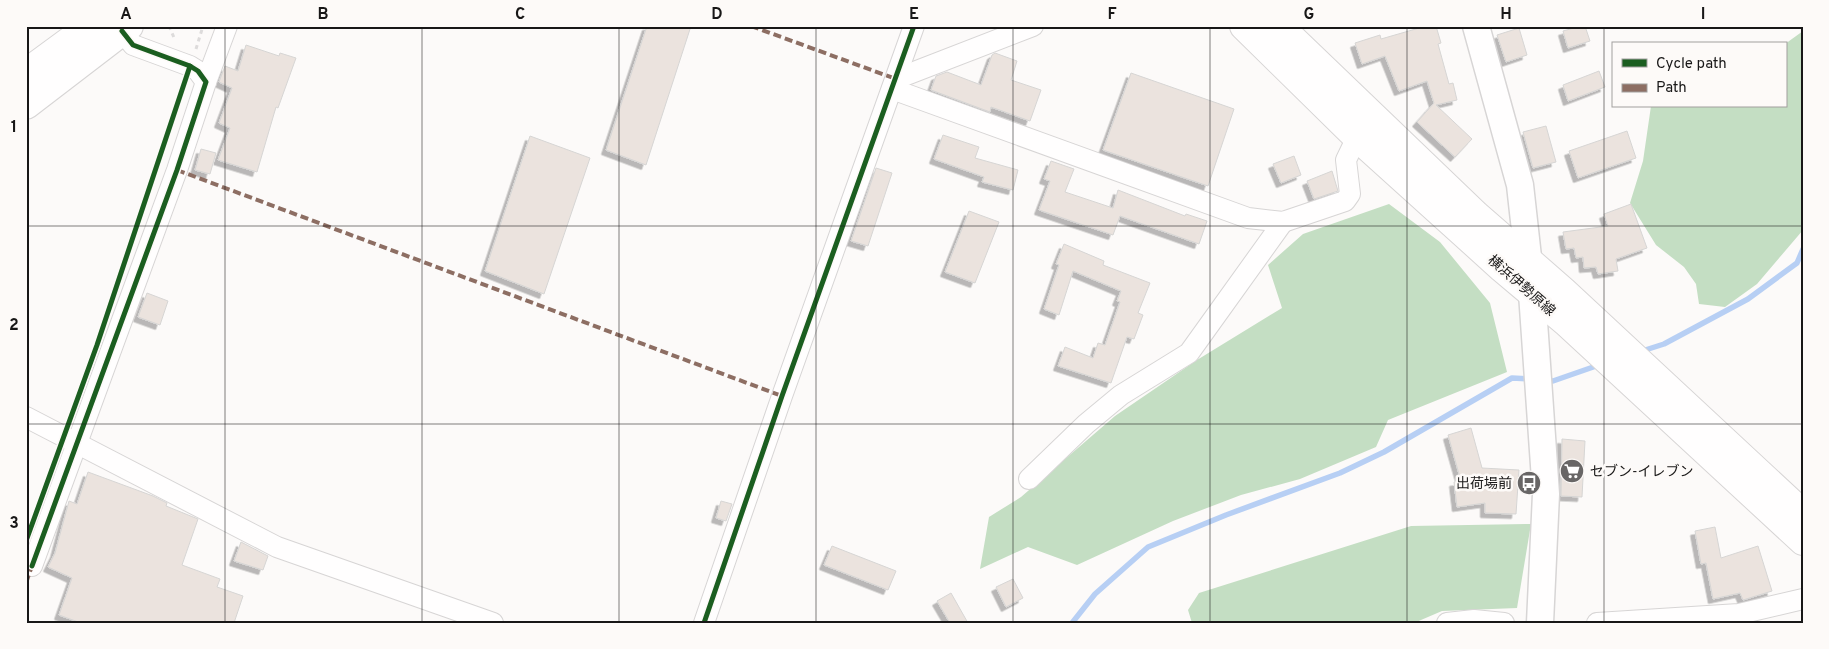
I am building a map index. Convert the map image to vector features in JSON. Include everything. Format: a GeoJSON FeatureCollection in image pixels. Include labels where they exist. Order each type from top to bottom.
{"type":"FeatureCollection","features":[{"type":"Feature","properties":{"kind":"main road"},"geometry":{"type":"LineString","coordinates":[[26,73],[90,26]]}},
{"type":"Feature","properties":{"kind":"main road","name":"横浜伊勢原線"},"geometry":{"type":"LineString","coordinates":[[1244,26],[1357,137],[1532,293],[1803,541]]}},
{"type":"Feature","properties":{"kind":"main road","name":"横浜伊勢原線"},"geometry":{"type":"LineString","coordinates":[[1279,26],[1476,215],[1528,260],[1803,514]]}},
{"type":"Feature","properties":{"kind":"main road"},"geometry":{"type":"LineString","coordinates":[[26,105],[125,29]]}},
{"type":"Feature","properties":{"kind":"street"},"geometry":{"type":"LineString","coordinates":[[32,566],[177,170],[227,26]]}},
{"type":"Feature","properties":{"kind":"street"},"geometry":{"type":"LineString","coordinates":[[704,623],[782,396],[914,26]]}},
{"type":"Feature","properties":{"kind":"street"},"geometry":{"type":"LineString","coordinates":[[894,84],[1033,26]]}},
{"type":"Feature","properties":{"kind":"street"},"geometry":{"type":"LineString","coordinates":[[1476,26],[1520,185],[1532,293],[1546,494],[1540,623]]}},
{"type":"Feature","properties":{"kind":"street"},"geometry":{"type":"LineString","coordinates":[[125,29],[133,45],[190,66],[198,71],[206,82]]}},
{"type":"Feature","properties":{"kind":"street"},"geometry":{"type":"LineString","coordinates":[[894,84],[1248,218],[1283,222],[1346,201],[1350,194],[1346,160],[1357,137]]}},
{"type":"Feature","properties":{"kind":"street"},"geometry":{"type":"LineString","coordinates":[[1028,478],[1086,424],[1122,395],[1189,353],[1283,222]]}},
{"type":"Feature","properties":{"kind":"street"},"geometry":{"type":"LineString","coordinates":[[26,417],[277,547],[493,623]]}},
{"type":"Feature","properties":{"kind":"street"},"geometry":{"type":"LineString","coordinates":[[1596,623],[1740,618],[1803,599]]}},
{"type":"Feature","properties":{"kind":"street"},"geometry":{"type":"LineString","coordinates":[[1447,623],[1474,620],[1504,623]]}},
{"type":"Feature","properties":{"kind":"green space"},"geometry":{"type":"Polygon","coordinates":[[[1803,31],[1803,230],[1757,284],[1725,307],[1699,304],[1696,284],[1684,267],[1656,245],[1630,203],[1643,161],[1651,108],[1786,108],[1786,43],[1803,31]]]}},
{"type":"Feature","properties":{"kind":"green space"},"geometry":{"type":"Polygon","coordinates":[[[1389,204],[1440,242],[1490,303],[1507,372],[1388,420],[1376,447],[1300,479],[1241,495],[1173,521],[1077,565],[1028,547],[980,569],[989,517],[1021,497],[1115,416],[1197,360],[1282,308],[1268,265],[1303,234],[1389,204]]]}},
{"type":"Feature","properties":{"kind":"green space"},"geometry":{"type":"Polygon","coordinates":[[[1531,524],[1517,608],[1442,611],[1414,623],[1192,623],[1188,610],[1199,593],[1411,526],[1531,524]]]}},
{"type":"Feature","properties":{"kind":"building"},"geometry":{"type":"Polygon","coordinates":[[[647,26],[691,26],[646,165],[606,150],[647,26]]]}},
{"type":"Feature","properties":{"kind":"building"},"geometry":{"type":"Polygon","coordinates":[[[1426,26],[1436,26],[1441,43],[1438,44],[1449,84],[1453,83],[1457,100],[1436,105],[1472,139],[1455,157],[1417,122],[1434,103],[1427,81],[1399,91],[1385,56],[1362,64],[1355,43],[1380,35],[1381,39],[1426,26]]]}},
{"type":"Feature","properties":{"kind":"building"},"geometry":{"type":"Polygon","coordinates":[[[1585,26],[1590,41],[1568,48],[1563,31],[1585,26]]]}},
{"type":"Feature","properties":{"kind":"building"},"geometry":{"type":"Polygon","coordinates":[[[1519,28],[1527,55],[1506,62],[1497,35],[1519,28]]]}},
{"type":"Feature","properties":{"kind":"building"},"geometry":{"type":"Polygon","coordinates":[[[246,45],[279,56],[280,53],[296,58],[278,108],[276,107],[257,172],[218,160],[230,128],[219,123],[232,88],[219,82],[225,66],[238,71],[246,45]]]}},
{"type":"Feature","properties":{"kind":"building"},"geometry":{"type":"Polygon","coordinates":[[[995,53],[1017,61],[1011,80],[1041,90],[1030,121],[991,107],[990,112],[931,90],[936,76],[947,72],[981,85],[992,55],[995,53]]]}},
{"type":"Feature","properties":{"kind":"building"},"geometry":{"type":"Polygon","coordinates":[[[1599,71],[1605,87],[1568,101],[1563,85],[1599,71]]]}},
{"type":"Feature","properties":{"kind":"building"},"geometry":{"type":"Polygon","coordinates":[[[1131,73],[1234,109],[1208,186],[1103,150],[1131,73]]]}},
{"type":"Feature","properties":{"kind":"building"},"geometry":{"type":"Polygon","coordinates":[[[1546,126],[1556,162],[1533,168],[1523,132],[1546,126]]]}},
{"type":"Feature","properties":{"kind":"building"},"geometry":{"type":"Polygon","coordinates":[[[1627,131],[1636,158],[1578,178],[1569,151],[1627,131]]]}},
{"type":"Feature","properties":{"kind":"building"},"geometry":{"type":"Polygon","coordinates":[[[943,135],[979,147],[975,158],[1018,170],[1013,190],[982,182],[984,177],[934,159],[943,135]]]}},
{"type":"Feature","properties":{"kind":"building"},"geometry":{"type":"Polygon","coordinates":[[[530,136],[590,158],[544,294],[485,271],[530,136]]]}},
{"type":"Feature","properties":{"kind":"building"},"geometry":{"type":"Polygon","coordinates":[[[201,149],[216,153],[210,174],[195,170],[201,149]]]}},
{"type":"Feature","properties":{"kind":"building"},"geometry":{"type":"Polygon","coordinates":[[[1294,156],[1301,175],[1281,183],[1273,164],[1294,156]]]}},
{"type":"Feature","properties":{"kind":"building"},"geometry":{"type":"Polygon","coordinates":[[[1051,161],[1074,169],[1065,192],[1113,208],[1118,190],[1185,216],[1186,214],[1207,221],[1199,244],[1120,216],[1113,235],[1039,210],[1050,181],[1044,179],[1051,161]]]}},
{"type":"Feature","properties":{"kind":"building"},"geometry":{"type":"Polygon","coordinates":[[[876,168],[892,173],[868,246],[851,241],[876,168]]]}},
{"type":"Feature","properties":{"kind":"building"},"geometry":{"type":"Polygon","coordinates":[[[1332,171],[1338,191],[1314,199],[1307,181],[1332,171]]]}},
{"type":"Feature","properties":{"kind":"building"},"geometry":{"type":"Polygon","coordinates":[[[1631,204],[1647,248],[1616,259],[1618,271],[1598,274],[1596,267],[1584,268],[1583,257],[1576,258],[1574,248],[1566,249],[1563,232],[1608,226],[1604,214],[1631,204]]]}},
{"type":"Feature","properties":{"kind":"building"},"geometry":{"type":"Polygon","coordinates":[[[969,211],[999,222],[975,283],[945,272],[969,211]]]}},
{"type":"Feature","properties":{"kind":"building"},"geometry":{"type":"Polygon","coordinates":[[[1064,244],[1104,261],[1103,265],[1150,283],[1138,313],[1143,315],[1134,339],[1127,337],[1111,383],[1058,366],[1065,347],[1093,358],[1098,343],[1105,345],[1120,302],[1117,301],[1121,291],[1073,271],[1059,315],[1044,309],[1059,265],[1056,264],[1064,244]]]}},
{"type":"Feature","properties":{"kind":"building"},"geometry":{"type":"Polygon","coordinates":[[[147,293],[168,301],[160,325],[138,317],[147,293]]]}},
{"type":"Feature","properties":{"kind":"building"},"geometry":{"type":"Polygon","coordinates":[[[1471,428],[1482,468],[1519,470],[1516,514],[1485,513],[1485,503],[1457,507],[1454,482],[1461,481],[1448,435],[1471,428]]]}},
{"type":"Feature","properties":{"kind":"building"},"geometry":{"type":"Polygon","coordinates":[[[1562,439],[1585,441],[1582,497],[1561,496],[1562,439]]]}},
{"type":"Feature","properties":{"kind":"building"},"geometry":{"type":"Polygon","coordinates":[[[88,472],[153,496],[167,503],[166,506],[198,519],[182,565],[220,579],[217,587],[243,596],[234,623],[81,623],[59,615],[72,578],[48,567],[55,553],[69,501],[77,504],[88,472]]]}},
{"type":"Feature","properties":{"kind":"building"},"geometry":{"type":"Polygon","coordinates":[[[721,501],[732,504],[726,521],[716,518],[721,501]]]}},
{"type":"Feature","properties":{"kind":"building"},"geometry":{"type":"Polygon","coordinates":[[[1715,527],[1721,558],[1758,546],[1772,591],[1743,600],[1740,593],[1713,599],[1706,563],[1701,564],[1695,531],[1715,527]]]}},
{"type":"Feature","properties":{"kind":"building"},"geometry":{"type":"Polygon","coordinates":[[[241,542],[268,556],[263,570],[234,561],[241,542]]]}},
{"type":"Feature","properties":{"kind":"building"},"geometry":{"type":"Polygon","coordinates":[[[832,546],[896,571],[888,590],[824,565],[832,546]]]}},
{"type":"Feature","properties":{"kind":"building"},"geometry":{"type":"Polygon","coordinates":[[[1013,579],[1023,598],[1006,607],[996,587],[1013,579]]]}},
{"type":"Feature","properties":{"kind":"building"},"geometry":{"type":"Polygon","coordinates":[[[951,593],[968,623],[950,623],[937,601],[951,593]]]}},
{"type":"Feature","properties":{"kind":"waterway"},"geometry":{"type":"LineString","coordinates":[[1639,352],[1664,344],[1748,299],[1797,263],[1803,249]]}},
{"type":"Feature","properties":{"kind":"waterway"},"geometry":{"type":"LineString","coordinates":[[1544,380],[1553,381],[1599,365]]}},
{"type":"Feature","properties":{"kind":"waterway"},"geometry":{"type":"LineString","coordinates":[[1072,623],[1095,594],[1148,547],[1226,515],[1340,473],[1384,452],[1512,378],[1532,379]]}},
{"type":"Feature","properties":{"kind":"marked path"},"geometry":{"type":"LineString","coordinates":[[751,26],[896,79]]}},
{"type":"Feature","properties":{"kind":"marked path"},"geometry":{"type":"LineString","coordinates":[[177,170],[782,396]]}},
{"type":"Feature","properties":{"kind":"marked path"},"geometry":{"type":"LineString","coordinates":[[26,583],[32,566]]}},
{"type":"Feature","properties":{"kind":"cycle path"},"geometry":{"type":"LineString","coordinates":[[704,623],[782,396],[914,26]]}},
{"type":"Feature","properties":{"kind":"cycle path"},"geometry":{"type":"LineString","coordinates":[[32,566],[177,170],[206,82],[198,71],[190,66],[133,45],[122,31]]}},
{"type":"Feature","properties":{"kind":"cycle path"},"geometry":{"type":"LineString","coordinates":[[26,541],[97,345],[190,66]]}},
{"type":"Feature","properties":{"kind":"place","name":"セブン-イレブン"},"geometry":{"type":"Point","coordinates":[1572,471]}},
{"type":"Feature","properties":{"kind":"place","name":"出荷場前"},"geometry":{"type":"Point","coordinates":[1529,483]}}]}
